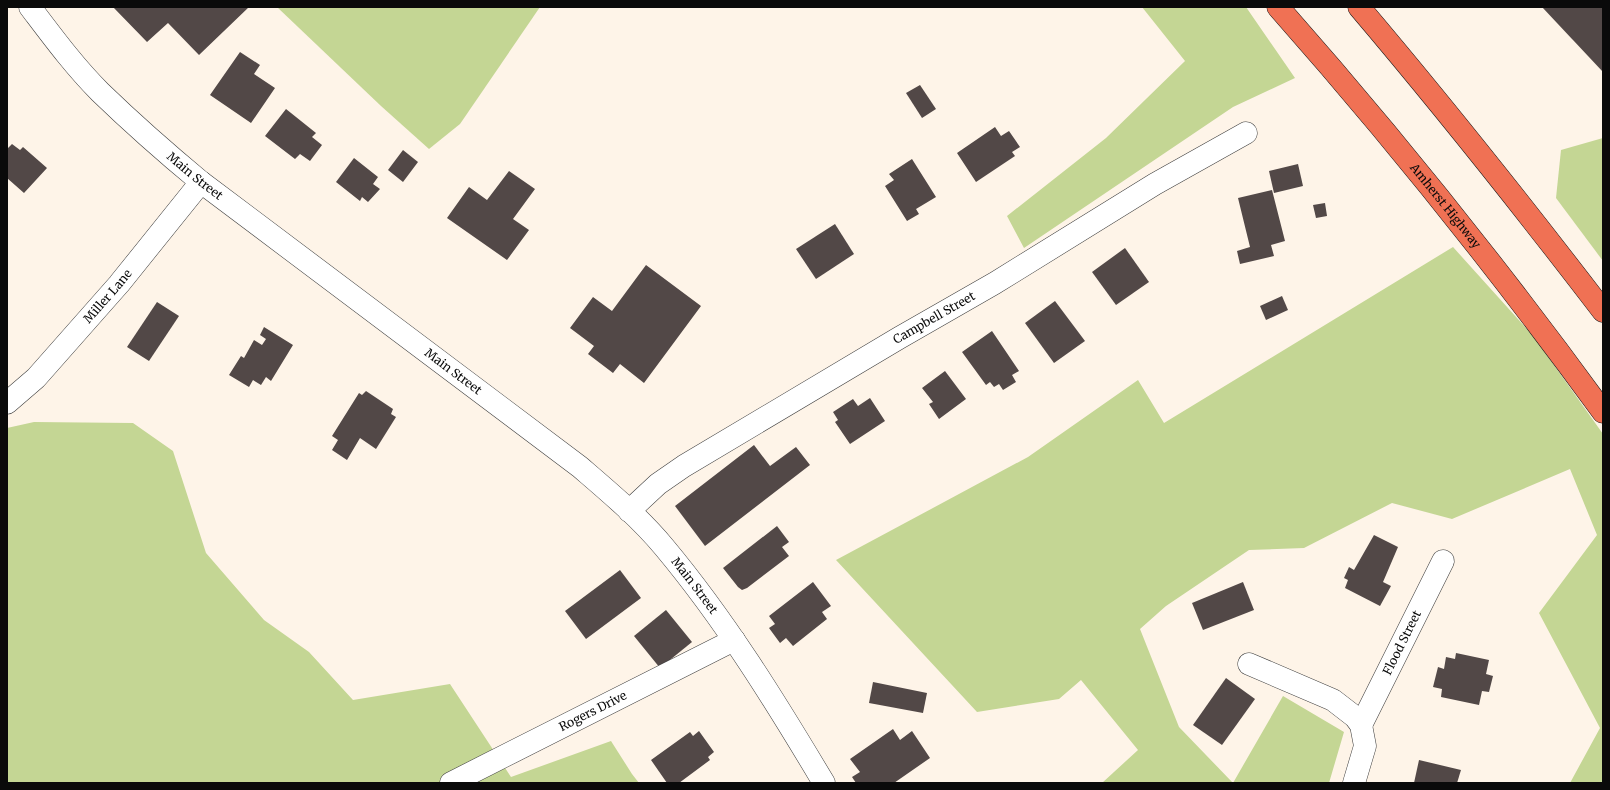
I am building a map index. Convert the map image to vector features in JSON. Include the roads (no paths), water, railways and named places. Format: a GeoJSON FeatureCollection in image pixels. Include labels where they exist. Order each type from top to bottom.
{"type":"FeatureCollection","features":[{"type":"Feature","properties":{"kind":"highway","name":"Amherst Highway"},"geometry":{"type":"LineString","coordinates":[[1278,7],[1422,177],[1527,308],[1603,412]]}},
{"type":"Feature","properties":{"kind":"highway"},"geometry":{"type":"LineString","coordinates":[[1359,7],[1402,57],[1538,226],[1603,311]]}},
{"type":"Feature","properties":{"kind":"highway"},"geometry":{"type":"LineString","coordinates":[[1538,226],[1574,263],[1603,297]]}},
{"type":"Feature","properties":{"kind":"street","name":"Main Street"},"geometry":{"type":"LineString","coordinates":[[30,7],[65,53],[99,91],[157,145],[201,182],[580,467],[629,510],[663,546],[707,601],[775,700],[824,783]]}},
{"type":"Feature","properties":{"kind":"street","name":"Campbell Street"},"geometry":{"type":"LineString","coordinates":[[629,510],[658,484],[684,466],[898,338],[995,283],[1155,184],[1246,133]]}},
{"type":"Feature","properties":{"kind":"street","name":"Miller Lane"},"geometry":{"type":"LineString","coordinates":[[7,403],[36,378],[119,284],[201,182]]}},
{"type":"Feature","properties":{"kind":"street","name":"Flood Street"},"geometry":{"type":"LineString","coordinates":[[1361,725],[1444,562]]}},
{"type":"Feature","properties":{"kind":"street","name":"Rogers Drive"},"geometry":{"type":"LineString","coordinates":[[452,783],[734,640]]}},
{"type":"Feature","properties":{"kind":"street"},"geometry":{"type":"LineString","coordinates":[[1249,664],[1333,700],[1355,717],[1361,725],[1365,746],[1354,783]]}}]}
